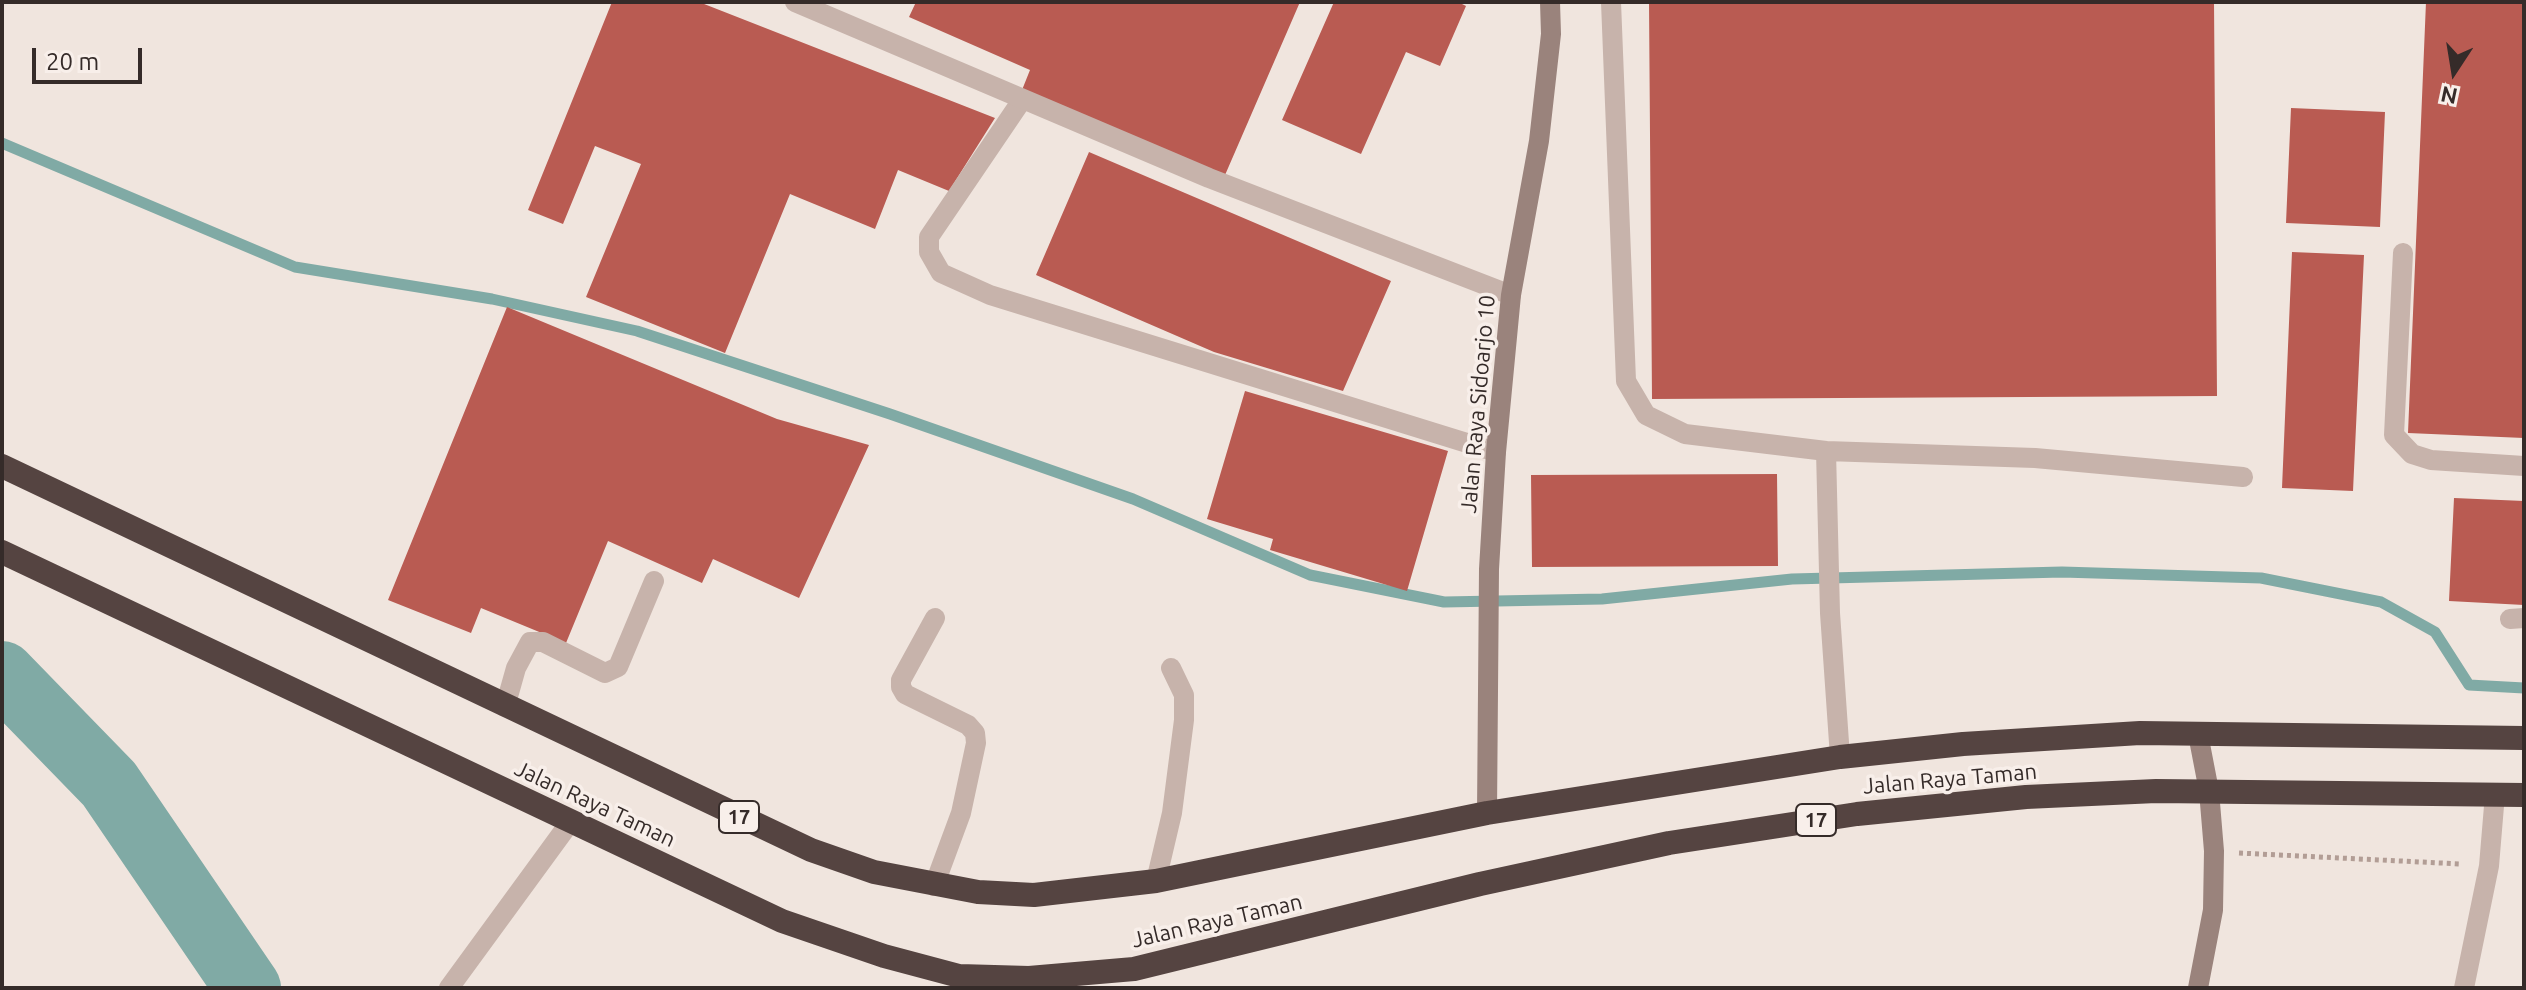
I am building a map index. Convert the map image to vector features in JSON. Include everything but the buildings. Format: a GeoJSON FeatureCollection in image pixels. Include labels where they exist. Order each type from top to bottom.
{"type":"FeatureCollection","features":[{"type":"Feature","properties":{"kind":"highway","name":"Jalan Raya Taman"},"geometry":{"type":"LineString","coordinates":[[2,466],[811,850],[874,872],[934,886],[1034,895],[1156,881],[1487,813],[1840,757],[2140,733],[2524,738]]}},
{"type":"Feature","properties":{"kind":"highway","name":"Jalan Raya Taman"},"geometry":{"type":"LineString","coordinates":[[2,552],[782,921],[959,976],[1029,978],[1134,969],[1480,884],[1669,843],[1857,814],[2026,797],[2156,791],[2524,795]]}},
{"type":"Feature","properties":{"kind":"street"},"geometry":{"type":"LineString","coordinates":[[795,2],[1209,178],[1511,295]]}},
{"type":"Feature","properties":{"kind":"street","name":"Jalan Raya Sidoarjo 10"},"geometry":{"type":"LineString","coordinates":[[1487,813],[1489,569],[1496,452],[1511,295],[1539,141],[1551,34],[1550,2]]}},
{"type":"Feature","properties":{"kind":"street"},"geometry":{"type":"LineString","coordinates":[[1611,2],[1626,381],[1646,415],[1685,434],[1826,451],[2035,458],[2243,477]]}},
{"type":"Feature","properties":{"kind":"street"},"geometry":{"type":"LineString","coordinates":[[1022,100],[929,237],[929,252],[941,273],[990,295],[1496,452]]}},
{"type":"Feature","properties":{"kind":"street"},"geometry":{"type":"LineString","coordinates":[[2403,253],[2394,435],[2412,454],[2431,460],[2524,466]]}},
{"type":"Feature","properties":{"kind":"street"},"geometry":{"type":"LineString","coordinates":[[1826,451],[1830,613],[1840,757]]}},
{"type":"Feature","properties":{"kind":"street"},"geometry":{"type":"LineString","coordinates":[[505,707],[516,668],[530,642],[543,642],[605,673],[618,667],[654,581]]}},
{"type":"Feature","properties":{"kind":"street"},"geometry":{"type":"LineString","coordinates":[[934,886],[961,813],[976,743],[975,733],[968,725],[905,694],[901,687],[901,680],[935,618]]}},
{"type":"Feature","properties":{"kind":"street"},"geometry":{"type":"LineString","coordinates":[[1156,881],[1172,813],[1184,720],[1184,695],[1171,668]]}},
{"type":"Feature","properties":{"kind":"street"},"geometry":{"type":"LineString","coordinates":[[2198,734],[2209,791],[2214,851],[2213,910],[2198,988]]}},
{"type":"Feature","properties":{"kind":"street"},"geometry":{"type":"LineString","coordinates":[[2464,988],[2489,866],[2491,794]]}},
{"type":"Feature","properties":{"kind":"street"},"geometry":{"type":"LineString","coordinates":[[449,988],[571,821]]}},
{"type":"Feature","properties":{"kind":"path"},"geometry":{"type":"LineString","coordinates":[[2214,851],[2489,866]]}},
{"type":"Feature","properties":{"kind":"waterway"},"geometry":{"type":"LineString","coordinates":[[2,143],[295,267],[492,299],[637,331],[890,414],[1133,499],[1310,575],[1444,602],[1602,599],[1792,579],[2062,572],[2261,578],[2381,602],[2435,632],[2469,685],[2524,688]]}},
{"type":"Feature","properties":{"kind":"waterway"},"geometry":{"type":"LineString","coordinates":[[2,674],[109,784],[248,988]]}}]}
